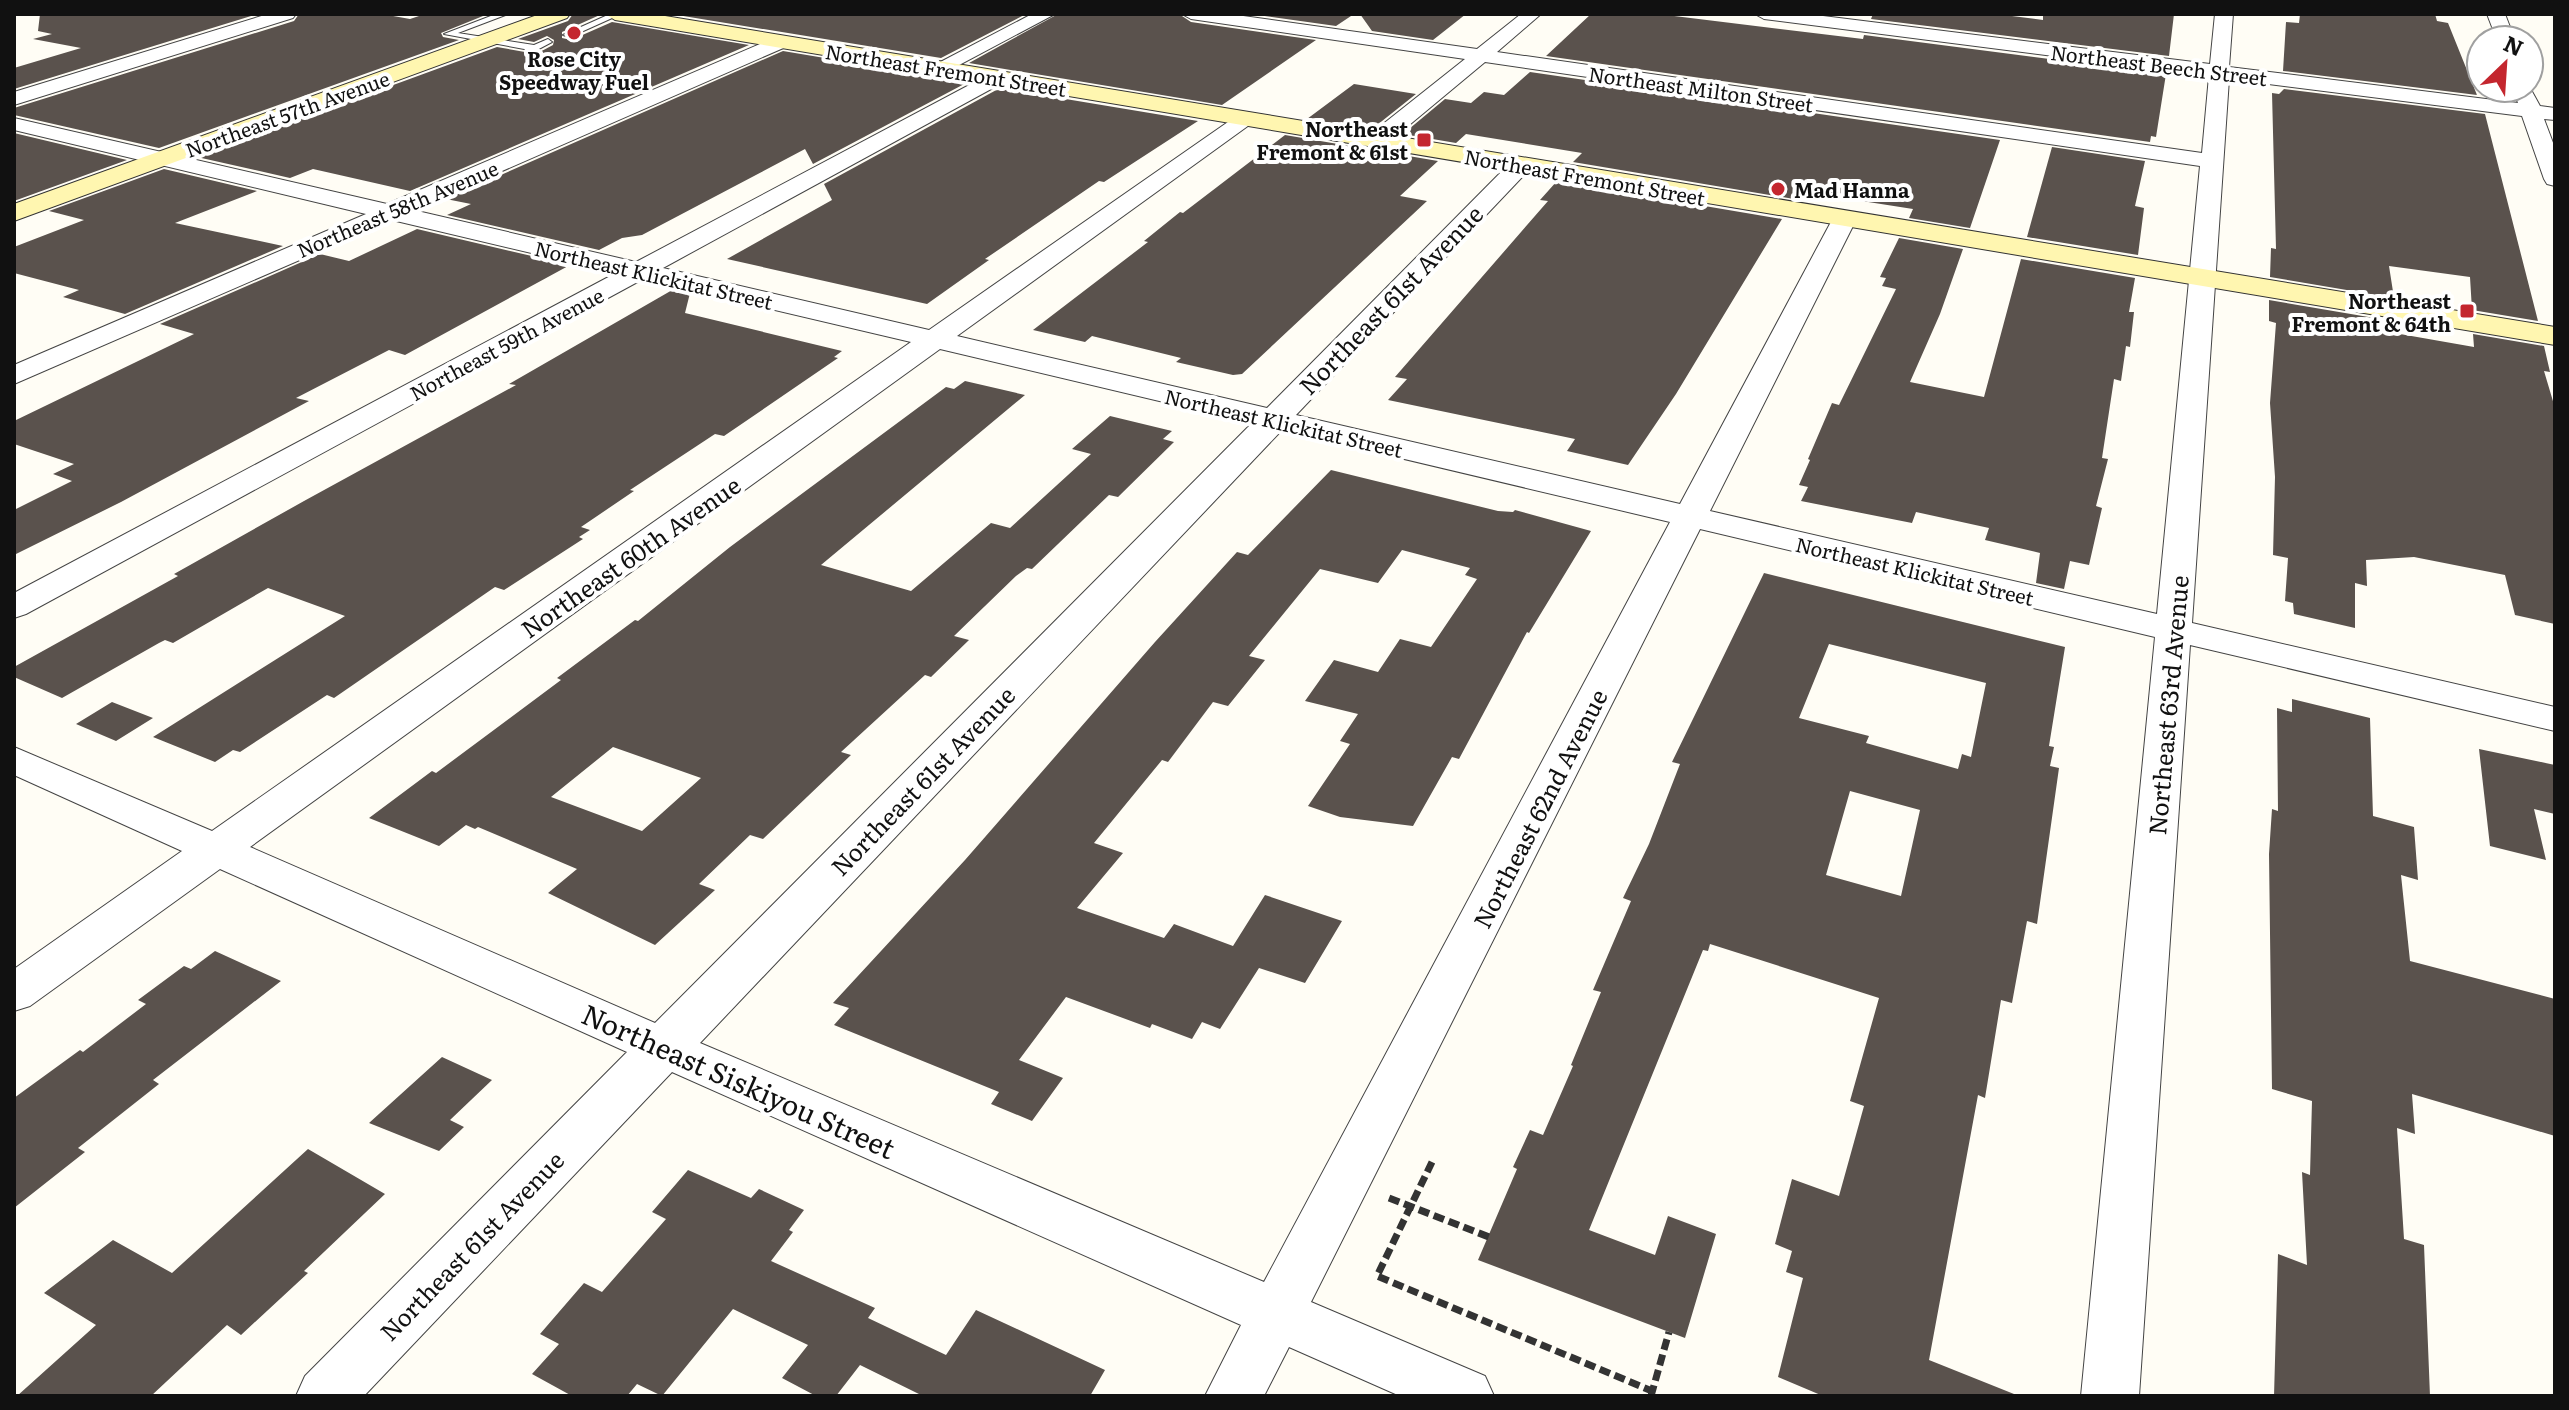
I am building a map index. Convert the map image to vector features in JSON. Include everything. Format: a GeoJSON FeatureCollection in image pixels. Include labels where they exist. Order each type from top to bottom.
{"type":"FeatureCollection","features":[{"type":"Feature","properties":{"kind":"main road","name":"Northeast Fremont Street"},"geometry":{"type":"LineString","coordinates":[[616,14],[2555,336]]}},
{"type":"Feature","properties":{"kind":"main road","name":"Northeast 57th Avenue"},"geometry":{"type":"LineString","coordinates":[[14,213],[488,40],[550,25]]}},
{"type":"Feature","properties":{"kind":"street"},"geometry":{"type":"LineString","coordinates":[[14,99],[287,14]]}},
{"type":"Feature","properties":{"kind":"street"},"geometry":{"type":"LineString","coordinates":[[939,68],[1046,14]]}},
{"type":"Feature","properties":{"kind":"street","name":"Northeast Milton Street"},"geometry":{"type":"LineString","coordinates":[[1191,14],[2212,161]]}},
{"type":"Feature","properties":{"kind":"street"},"geometry":{"type":"LineString","coordinates":[[1376,141],[1532,14]]}},
{"type":"Feature","properties":{"kind":"street","name":"Northeast Beech Street"},"geometry":{"type":"LineString","coordinates":[[1764,14],[2555,114]]}},
{"type":"Feature","properties":{"kind":"street","name":"Northeast 63rd Avenue"},"geometry":{"type":"LineString","coordinates":[[2110,1396],[2224,14]]}},
{"type":"Feature","properties":{"kind":"street","name":"Northeast 58th Avenue"},"geometry":{"type":"LineString","coordinates":[[14,375],[781,42]]}},
{"type":"Feature","properties":{"kind":"street","name":"Northeast 59th Avenue"},"geometry":{"type":"LineString","coordinates":[[14,607],[997,78]]}},
{"type":"Feature","properties":{"kind":"street"},"geometry":{"type":"LineString","coordinates":[[2528,104],[2555,179]]}},
{"type":"Feature","properties":{"kind":"street","name":"Northeast 60th Avenue"},"geometry":{"type":"LineString","coordinates":[[14,993],[1245,119]]}},
{"type":"Feature","properties":{"kind":"street","name":"Northeast Klickitat Street"},"geometry":{"type":"LineString","coordinates":[[14,124],[2555,719]]}},
{"type":"Feature","properties":{"kind":"street","name":"Northeast 61st Avenue"},"geometry":{"type":"LineString","coordinates":[[325,1396],[1520,166]]}},
{"type":"Feature","properties":{"kind":"street","name":"Northeast 62nd Avenue"},"geometry":{"type":"LineString","coordinates":[[1234,1396],[1844,220]]}},
{"type":"Feature","properties":{"kind":"street","name":"Northeast Siskiyou Street"},"geometry":{"type":"LineString","coordinates":[[14,760],[662,1047],[1465,1396]]}},
{"type":"Feature","properties":{"kind":"lane"},"geometry":{"type":"LineString","coordinates":[[488,40],[448,34],[504,14]]}},
{"type":"Feature","properties":{"kind":"lane"},"geometry":{"type":"LineString","coordinates":[[567,35],[616,14]]}},
{"type":"Feature","properties":{"kind":"lane"},"geometry":{"type":"LineString","coordinates":[[550,25],[585,28]]}},
{"type":"Feature","properties":{"kind":"path"},"geometry":{"type":"LineString","coordinates":[[1432,1162],[1377,1276],[1652,1394],[1669,1332]]}},
{"type":"Feature","properties":{"kind":"path"},"geometry":{"type":"LineString","coordinates":[[1346,1180],[1489,1237]]}},
{"type":"Feature","properties":{"kind":"building"},"geometry":{"type":"Polygon","coordinates":[[[40,14],[258,14],[14,89],[14,68],[81,48],[33,39],[52,34],[38,31],[40,14]]]}},
{"type":"Feature","properties":{"kind":"building"},"geometry":{"type":"Polygon","coordinates":[[[299,14],[382,14],[410,19],[425,14],[488,14],[441,33],[443,37],[459,40],[159,148],[14,115],[14,108],[294,21],[299,14]]]}},
{"type":"Feature","properties":{"kind":"building"},"geometry":{"type":"Polygon","coordinates":[[[573,14],[602,14],[562,32],[562,38],[571,40],[612,22],[749,45],[410,191],[313,169],[290,178],[197,157],[497,47],[536,54],[553,45],[554,40],[547,36],[534,42],[518,39],[568,21],[573,14]]]}},
{"type":"Feature","properties":{"kind":"building"},"geometry":{"type":"Polygon","coordinates":[[[671,14],[1026,14],[941,58],[671,14]]]}},
{"type":"Feature","properties":{"kind":"building"},"geometry":{"type":"Polygon","coordinates":[[[1058,14],[1179,14],[1191,22],[1316,40],[1222,105],[969,63],[1058,14]]]}},
{"type":"Feature","properties":{"kind":"building"},"geometry":{"type":"Polygon","coordinates":[[[1250,14],[1354,14],[1336,26],[1250,14]]]}},
{"type":"Feature","properties":{"kind":"building"},"geometry":{"type":"Polygon","coordinates":[[[1360,14],[1466,14],[1433,40],[1372,31],[1360,14]]]}},
{"type":"Feature","properties":{"kind":"building"},"geometry":{"type":"Polygon","coordinates":[[[1591,14],[1658,14],[1863,39],[1864,35],[2166,74],[2156,137],[2151,136],[2150,142],[1546,56],[1591,14]]]}},
{"type":"Feature","properties":{"kind":"building"},"geometry":{"type":"Polygon","coordinates":[[[1873,14],[1996,14],[2043,20],[2043,14],[2174,14],[2169,56],[1871,19],[1873,14]]]}},
{"type":"Feature","properties":{"kind":"building"},"geometry":{"type":"Polygon","coordinates":[[[2300,14],[2435,14],[2437,21],[2448,23],[2465,65],[2465,94],[2283,71],[2286,22],[2299,23],[2300,14]]]}},
{"type":"Feature","properties":{"kind":"building"},"geometry":{"type":"Polygon","coordinates":[[[783,51],[968,82],[813,164],[805,149],[642,235],[622,238],[599,250],[447,215],[471,204],[446,199],[783,51]]]}},
{"type":"Feature","properties":{"kind":"building"},"geometry":{"type":"Polygon","coordinates":[[[1530,72],[2000,140],[1970,228],[1909,218],[1913,209],[1817,194],[1814,199],[1795,196],[1794,199],[1573,162],[1582,153],[1466,134],[1456,143],[1403,134],[1445,99],[1471,103],[1484,92],[1504,95],[1530,72]]]}},
{"type":"Feature","properties":{"kind":"building"},"geometry":{"type":"Polygon","coordinates":[[[1354,84],[1416,94],[1372,129],[1307,119],[1354,84]]]}},
{"type":"Feature","properties":{"kind":"building"},"geometry":{"type":"Polygon","coordinates":[[[1000,88],[1198,121],[1104,182],[1099,181],[985,259],[989,260],[927,304],[727,259],[832,200],[824,184],[1000,88]]]}},
{"type":"Feature","properties":{"kind":"building"},"geometry":{"type":"Polygon","coordinates":[[[2284,89],[2485,114],[2538,321],[2472,310],[2470,277],[2389,266],[2394,298],[2270,277],[2271,248],[2276,249],[2272,93],[2279,94],[2284,89]]]}},
{"type":"Feature","properties":{"kind":"building"},"geometry":{"type":"Polygon","coordinates":[[[14,133],[127,160],[14,201],[14,133]]]}},
{"type":"Feature","properties":{"kind":"building"},"geometry":{"type":"Polygon","coordinates":[[[1285,135],[1438,161],[1400,196],[1427,201],[1242,374],[1233,375],[1176,362],[1181,358],[1092,336],[1085,342],[1033,330],[1148,242],[1144,241],[1180,212],[1183,213],[1285,135]]]}},
{"type":"Feature","properties":{"kind":"building"},"geometry":{"type":"Polygon","coordinates":[[[2052,147],[2145,161],[2135,206],[2144,208],[2138,255],[2027,237],[2052,147]]]}},
{"type":"Feature","properties":{"kind":"building"},"geometry":{"type":"Polygon","coordinates":[[[164,169],[257,191],[175,223],[283,246],[125,314],[63,297],[79,290],[14,273],[14,247],[84,220],[49,211],[164,169]]]}},
{"type":"Feature","properties":{"kind":"building"},"geometry":{"type":"Polygon","coordinates":[[[1557,181],[1782,219],[1676,394],[1628,465],[1567,451],[1575,439],[1388,400],[1407,379],[1395,377],[1548,201],[1540,200],[1557,181]]]}},
{"type":"Feature","properties":{"kind":"building"},"geometry":{"type":"Polygon","coordinates":[[[417,229],[570,265],[405,355],[389,350],[296,398],[309,401],[121,502],[14,555],[14,510],[72,481],[53,474],[74,464],[14,444],[14,421],[194,334],[160,324],[320,254],[349,261],[417,229]]]}},
{"type":"Feature","properties":{"kind":"building"},"geometry":{"type":"Polygon","coordinates":[[[1899,238],[1963,249],[1940,314],[1910,382],[1984,397],[2021,259],[2135,278],[2129,312],[2134,312],[2130,347],[2126,346],[2121,381],[2114,379],[2102,458],[2108,459],[2096,506],[2102,508],[2089,565],[2070,561],[2064,589],[2036,583],[2040,553],[1985,540],[1989,528],[1916,512],[1912,523],[1801,501],[1808,487],[1799,485],[1832,403],[1839,405],[1896,289],[1882,286],[1886,278],[1880,277],[1899,238]]]}},
{"type":"Feature","properties":{"kind":"building"},"geometry":{"type":"Polygon","coordinates":[[[674,289],[690,293],[685,313],[842,351],[834,357],[838,358],[724,436],[715,434],[630,490],[634,491],[581,527],[590,530],[579,537],[583,539],[504,590],[495,587],[334,698],[327,695],[240,752],[233,750],[215,762],[153,737],[345,616],[268,588],[173,643],[165,640],[62,698],[14,677],[14,667],[178,576],[174,574],[516,385],[509,384],[674,289]]]}},
{"type":"Feature","properties":{"kind":"building"},"geometry":{"type":"Polygon","coordinates":[[[2269,300],[2398,322],[2400,334],[2474,347],[2473,334],[2544,346],[2550,372],[2544,371],[2555,408],[2555,624],[2515,615],[2505,575],[2414,557],[2366,560],[2367,586],[2355,583],[2355,628],[2294,614],[2293,603],[2285,601],[2288,558],[2273,555],[2275,477],[2270,403],[2276,323],[2269,321],[2269,300]]]}},
{"type":"Feature","properties":{"kind":"building"},"geometry":{"type":"Polygon","coordinates":[[[965,381],[1025,395],[821,565],[911,591],[991,523],[1010,528],[1091,454],[1072,449],[1110,416],[1172,431],[1163,439],[1174,442],[1118,497],[1109,495],[1032,569],[1027,568],[1016,576],[954,636],[969,640],[931,677],[925,675],[841,752],[851,755],[763,839],[750,835],[699,884],[715,890],[655,945],[548,893],[577,869],[478,827],[475,829],[466,825],[439,846],[369,818],[432,771],[436,773],[561,680],[557,678],[635,620],[638,621],[730,547],[946,387],[954,389],[965,381]],[[613,747],[551,797],[642,831],[701,778],[613,747]]]}},
{"type":"Feature","properties":{"kind":"building"},"geometry":{"type":"Polygon","coordinates":[[[1331,470],[1498,511],[1515,510],[1591,531],[1527,632],[1459,759],[1452,757],[1413,826],[1340,817],[1308,806],[1350,744],[1340,741],[1358,714],[1305,701],[1334,660],[1378,672],[1400,639],[1431,647],[1477,579],[1465,575],[1470,568],[1402,550],[1378,583],[1320,569],[1249,656],[1265,660],[1228,706],[1213,702],[1168,762],[1162,760],[1094,843],[1123,853],[1077,908],[1164,938],[1174,924],[1233,946],[1265,895],[1342,921],[1305,983],[1259,968],[1220,1029],[1202,1022],[1192,1039],[1152,1024],[1150,1028],[1066,997],[1019,1060],[1063,1078],[1032,1121],[991,1104],[999,1092],[834,1025],[849,1008],[833,1003],[965,860],[1155,642],[1237,552],[1248,555],[1331,470]]]}},
{"type":"Feature","properties":{"kind":"building"},"geometry":{"type":"Polygon","coordinates":[[[1764,573],[2065,647],[2049,746],[2054,747],[2050,766],[2059,768],[2037,924],[2027,921],[2012,1003],[2001,1000],[1985,1098],[1978,1095],[1929,1360],[2014,1396],[1823,1396],[1778,1377],[1803,1278],[1786,1272],[1792,1251],[1775,1244],[1792,1179],[1839,1196],[1864,1106],[1850,1101],[1879,998],[1710,944],[1708,951],[1703,950],[1589,1230],[1655,1255],[1668,1216],[1716,1234],[1685,1338],[1478,1260],[1517,1169],[1513,1167],[1530,1130],[1543,1135],[1573,1066],[1601,992],[1593,990],[1631,901],[1623,898],[1649,844],[1680,764],[1672,762],[1764,573]],[[1829,644],[1799,718],[1869,736],[1866,743],[1958,769],[1962,754],[1971,757],[1986,683],[1829,644]],[[1850,791],[1826,875],[1901,896],[1920,810],[1850,791]]]}},
{"type":"Feature","properties":{"kind":"building"},"geometry":{"type":"Polygon","coordinates":[[[2292,699],[2370,718],[2373,816],[2414,827],[2418,880],[2401,875],[2410,961],[2555,999],[2555,1136],[2412,1094],[2415,1134],[2397,1128],[2404,1239],[2424,1245],[2430,1396],[2274,1396],[2278,1254],[2307,1265],[2302,1172],[2310,1175],[2312,1101],[2272,1089],[2269,854],[2272,809],[2278,811],[2277,708],[2292,712],[2292,699]]]}},
{"type":"Feature","properties":{"kind":"building"},"geometry":{"type":"Polygon","coordinates":[[[112,702],[153,718],[116,741],[76,724],[112,702]]]}},
{"type":"Feature","properties":{"kind":"building"},"geometry":{"type":"Polygon","coordinates":[[[2479,749],[2555,765],[2555,814],[2534,809],[2546,860],[2490,846],[2479,749]]]}},
{"type":"Feature","properties":{"kind":"building"},"geometry":{"type":"Polygon","coordinates":[[[215,951],[281,981],[153,1080],[159,1084],[78,1148],[85,1152],[14,1208],[14,1098],[80,1050],[83,1052],[146,1004],[138,1000],[184,966],[191,969],[215,951]]]}},
{"type":"Feature","properties":{"kind":"building"},"geometry":{"type":"Polygon","coordinates":[[[442,1057],[492,1080],[450,1120],[464,1127],[439,1151],[369,1123],[442,1057]]]}},
{"type":"Feature","properties":{"kind":"building"},"geometry":{"type":"Polygon","coordinates":[[[308,1149],[385,1194],[304,1271],[308,1273],[241,1335],[227,1325],[151,1396],[17,1396],[96,1325],[44,1293],[113,1240],[172,1273],[308,1149]]]}},
{"type":"Feature","properties":{"kind":"building"},"geometry":{"type":"Polygon","coordinates":[[[688,1170],[751,1198],[759,1189],[804,1210],[789,1230],[793,1232],[771,1261],[875,1308],[868,1318],[946,1355],[976,1310],[1105,1370],[1090,1396],[923,1396],[860,1365],[836,1396],[816,1396],[782,1378],[808,1345],[733,1309],[662,1396],[637,1384],[627,1396],[572,1396],[532,1374],[559,1344],[540,1334],[584,1283],[602,1292],[666,1219],[652,1212],[688,1170]]]}},
{"type":"Feature","properties":{"kind":"place","name":"Rose City Speedway Fuel"},"geometry":{"type":"Point","coordinates":[574,33]}},
{"type":"Feature","properties":{"kind":"place","name":"Northeast Fremont & 61st"},"geometry":{"type":"Point","coordinates":[1424,140]}},
{"type":"Feature","properties":{"kind":"place","name":"Mad Hanna"},"geometry":{"type":"Point","coordinates":[1778,189]}},
{"type":"Feature","properties":{"kind":"place","name":"Northeast Fremont & 64th"},"geometry":{"type":"Point","coordinates":[2467,311]}}]}
